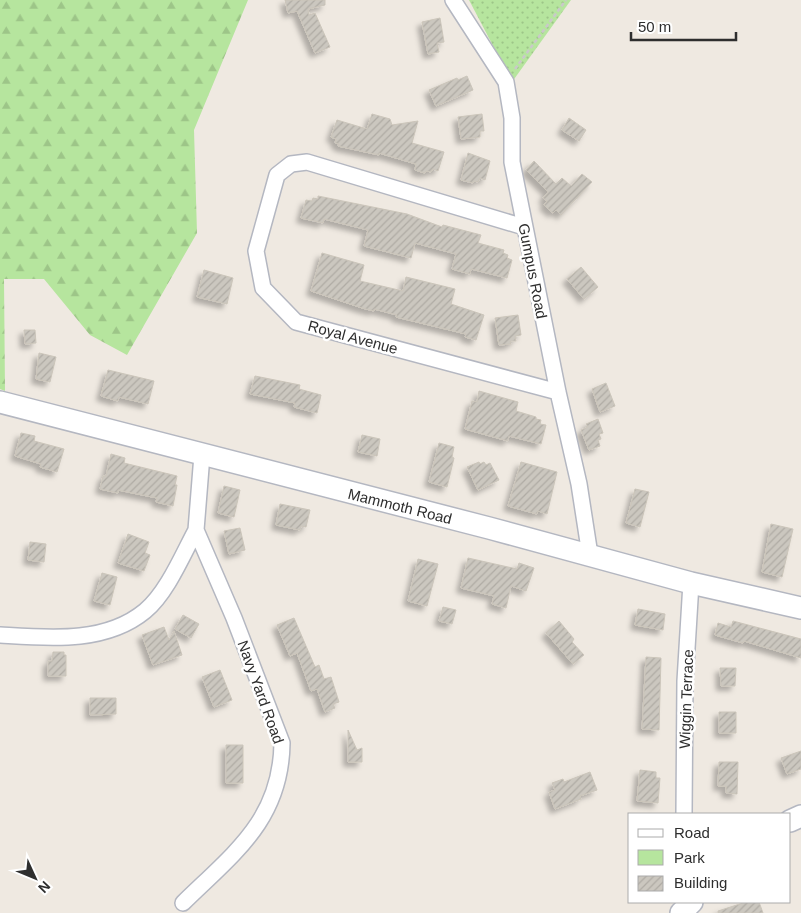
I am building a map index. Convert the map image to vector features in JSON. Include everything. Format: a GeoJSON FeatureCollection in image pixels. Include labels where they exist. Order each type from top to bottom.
{"type":"FeatureCollection","features":[{"type":"Feature","properties":{"kind":"main road","name":"Mammoth Road"},"geometry":{"type":"LineString","coordinates":[[0,402],[691,583],[801,608]]}},
{"type":"Feature","properties":{"kind":"street","name":"Gumpus Road"},"geometry":{"type":"LineString","coordinates":[[452,0],[506,82],[512,118],[512,162],[558,392],[579,484],[590,555]]}},
{"type":"Feature","properties":{"kind":"street","name":"Royal Avenue"},"geometry":{"type":"LineString","coordinates":[[524,227],[307,162],[291,164],[277,175],[256,251],[263,288],[296,322],[558,392]]}},
{"type":"Feature","properties":{"kind":"street","name":"Navy Yard Road"},"geometry":{"type":"LineString","coordinates":[[183,903],[240,846],[264,818],[274,795],[282,760],[282,743],[234,618],[196,530],[202,455]]}},
{"type":"Feature","properties":{"kind":"street"},"geometry":{"type":"LineString","coordinates":[[0,635],[81,638],[117,628],[145,611],[162,591],[196,530]]}},
{"type":"Feature","properties":{"kind":"street","name":"Wiggin Terrace"},"geometry":{"type":"LineString","coordinates":[[684,813],[685,681],[691,583]]}},
{"type":"Feature","properties":{"kind":"path"},"geometry":{"type":"LineString","coordinates":[[515,70],[566,0]]}},
{"type":"Feature","properties":{"kind":"green space"},"geometry":{"type":"Polygon","coordinates":[[[0,0],[248,0],[194,130],[197,233],[127,355],[90,335],[44,279],[4,279],[5,391],[0,389],[0,0]]]}},
{"type":"Feature","properties":{"kind":"green space"},"geometry":{"type":"Polygon","coordinates":[[[469,0],[571,0],[512,82],[469,0]]]}},
{"type":"Feature","properties":{"kind":"building"},"geometry":{"type":"Polygon","coordinates":[[[285,0],[325,0],[325,5],[308,9],[309,15],[315,13],[330,47],[315,53],[297,11],[288,13],[285,0]]]}},
{"type":"Feature","properties":{"kind":"building"},"geometry":{"type":"Polygon","coordinates":[[[440,18],[444,42],[437,43],[439,52],[428,54],[422,22],[440,18]]]}},
{"type":"Feature","properties":{"kind":"building"},"geometry":{"type":"Polygon","coordinates":[[[467,76],[473,90],[436,106],[429,90],[457,78],[458,80],[467,76]]]}},
{"type":"Feature","properties":{"kind":"building"},"geometry":{"type":"Polygon","coordinates":[[[372,114],[390,119],[392,125],[418,121],[412,143],[444,152],[438,171],[433,169],[431,172],[426,171],[425,173],[415,170],[416,164],[379,153],[379,155],[338,146],[339,144],[335,143],[336,139],[331,137],[337,120],[367,129],[372,114]]]}},
{"type":"Feature","properties":{"kind":"building"},"geometry":{"type":"Polygon","coordinates":[[[482,114],[484,131],[480,131],[480,137],[461,139],[458,117],[482,114]]]}},
{"type":"Feature","properties":{"kind":"building"},"geometry":{"type":"Polygon","coordinates":[[[569,118],[586,130],[579,141],[562,130],[569,118]]]}},
{"type":"Feature","properties":{"kind":"building"},"geometry":{"type":"Polygon","coordinates":[[[468,153],[490,161],[485,180],[480,178],[478,182],[474,181],[473,183],[461,180],[468,153]]]}},
{"type":"Feature","properties":{"kind":"building"},"geometry":{"type":"Polygon","coordinates":[[[534,161],[556,184],[562,178],[571,186],[582,174],[592,182],[561,215],[556,210],[553,213],[544,205],[547,201],[543,198],[548,192],[526,170],[534,161]]]}},
{"type":"Feature","properties":{"kind":"building"},"geometry":{"type":"Polygon","coordinates":[[[318,196],[407,214],[442,227],[443,225],[481,235],[478,243],[504,250],[503,253],[508,255],[507,258],[512,260],[507,278],[471,269],[470,274],[452,269],[456,254],[415,243],[411,258],[364,246],[368,230],[324,219],[323,223],[301,218],[306,200],[318,199],[318,196]]]}},
{"type":"Feature","properties":{"kind":"building"},"geometry":{"type":"Polygon","coordinates":[[[322,253],[364,265],[360,281],[403,291],[406,277],[455,289],[451,304],[484,315],[476,340],[465,337],[466,334],[396,317],[397,315],[374,309],[374,311],[362,308],[311,291],[322,253]]]}},
{"type":"Feature","properties":{"kind":"building"},"geometry":{"type":"Polygon","coordinates":[[[581,267],[598,287],[584,299],[567,279],[581,267]]]}},
{"type":"Feature","properties":{"kind":"building"},"geometry":{"type":"Polygon","coordinates":[[[204,270],[233,278],[227,304],[197,297],[204,270]]]}},
{"type":"Feature","properties":{"kind":"building"},"geometry":{"type":"Polygon","coordinates":[[[518,315],[521,335],[515,336],[516,341],[510,341],[511,344],[499,345],[495,318],[518,315]]]}},
{"type":"Feature","properties":{"kind":"building"},"geometry":{"type":"Polygon","coordinates":[[[24,330],[35,330],[36,343],[25,344],[24,330]]]}},
{"type":"Feature","properties":{"kind":"building"},"geometry":{"type":"Polygon","coordinates":[[[39,353],[56,357],[50,382],[36,379],[39,353]]]}},
{"type":"Feature","properties":{"kind":"building"},"geometry":{"type":"Polygon","coordinates":[[[108,370],[154,381],[148,404],[119,397],[118,401],[101,396],[108,370]]]}},
{"type":"Feature","properties":{"kind":"building"},"geometry":{"type":"Polygon","coordinates":[[[255,376],[300,385],[299,389],[321,395],[317,413],[294,407],[295,403],[250,394],[255,376]]]}},
{"type":"Feature","properties":{"kind":"building"},"geometry":{"type":"Polygon","coordinates":[[[606,383],[615,406],[600,412],[592,389],[606,383]]]}},
{"type":"Feature","properties":{"kind":"building"},"geometry":{"type":"Polygon","coordinates":[[[479,391],[518,402],[516,411],[541,420],[540,424],[546,425],[541,444],[509,436],[508,441],[465,429],[472,401],[477,402],[479,391]]]}},
{"type":"Feature","properties":{"kind":"building"},"geometry":{"type":"Polygon","coordinates":[[[598,419],[603,433],[599,434],[601,439],[598,440],[600,446],[589,450],[581,430],[588,427],[586,424],[598,419]]]}},
{"type":"Feature","properties":{"kind":"building"},"geometry":{"type":"Polygon","coordinates":[[[21,433],[35,436],[34,441],[64,449],[57,472],[40,467],[41,464],[15,456],[21,433]]]}},
{"type":"Feature","properties":{"kind":"building"},"geometry":{"type":"Polygon","coordinates":[[[362,435],[380,439],[377,456],[358,452],[362,435]]]}},
{"type":"Feature","properties":{"kind":"building"},"geometry":{"type":"Polygon","coordinates":[[[439,443],[454,447],[452,457],[454,458],[447,487],[429,482],[439,443]]]}},
{"type":"Feature","properties":{"kind":"building"},"geometry":{"type":"Polygon","coordinates":[[[111,454],[125,458],[124,463],[177,476],[173,506],[156,502],[157,498],[118,490],[118,493],[100,489],[103,476],[106,476],[111,454]]]}},
{"type":"Feature","properties":{"kind":"building"},"geometry":{"type":"Polygon","coordinates":[[[479,462],[480,464],[484,462],[486,465],[490,463],[499,480],[478,490],[467,467],[479,462]]]}},
{"type":"Feature","properties":{"kind":"building"},"geometry":{"type":"Polygon","coordinates":[[[521,462],[557,472],[547,514],[538,511],[537,514],[508,506],[521,462]]]}},
{"type":"Feature","properties":{"kind":"building"},"geometry":{"type":"Polygon","coordinates":[[[224,486],[240,490],[234,517],[218,513],[224,486]]]}},
{"type":"Feature","properties":{"kind":"building"},"geometry":{"type":"Polygon","coordinates":[[[635,489],[649,492],[640,527],[626,523],[635,489]]]}},
{"type":"Feature","properties":{"kind":"building"},"geometry":{"type":"Polygon","coordinates":[[[280,504],[310,510],[306,527],[301,526],[300,530],[276,525],[280,504]]]}},
{"type":"Feature","properties":{"kind":"building"},"geometry":{"type":"Polygon","coordinates":[[[771,524],[793,529],[782,577],[762,572],[771,524]]]}},
{"type":"Feature","properties":{"kind":"building"},"geometry":{"type":"Polygon","coordinates":[[[240,528],[245,550],[229,554],[224,531],[240,528]]]}},
{"type":"Feature","properties":{"kind":"building"},"geometry":{"type":"Polygon","coordinates":[[[128,534],[149,542],[145,553],[150,555],[144,571],[118,563],[128,534]]]}},
{"type":"Feature","properties":{"kind":"building"},"geometry":{"type":"Polygon","coordinates":[[[30,542],[46,544],[44,562],[28,560],[30,542]]]}},
{"type":"Feature","properties":{"kind":"building"},"geometry":{"type":"Polygon","coordinates":[[[468,558],[517,569],[519,563],[534,568],[526,591],[511,586],[506,608],[492,604],[494,596],[461,588],[468,558]]]}},
{"type":"Feature","properties":{"kind":"building"},"geometry":{"type":"Polygon","coordinates":[[[418,559],[438,564],[427,606],[408,601],[418,559]]]}},
{"type":"Feature","properties":{"kind":"building"},"geometry":{"type":"Polygon","coordinates":[[[102,573],[117,577],[110,605],[94,601],[102,573]]]}},
{"type":"Feature","properties":{"kind":"building"},"geometry":{"type":"Polygon","coordinates":[[[443,607],[456,610],[452,624],[439,621],[443,607]]]}},
{"type":"Feature","properties":{"kind":"building"},"geometry":{"type":"Polygon","coordinates":[[[638,609],[665,614],[663,630],[635,625],[638,609]]]}},
{"type":"Feature","properties":{"kind":"building"},"geometry":{"type":"Polygon","coordinates":[[[183,615],[199,624],[191,638],[175,629],[183,615]]]}},
{"type":"Feature","properties":{"kind":"building"},"geometry":{"type":"Polygon","coordinates":[[[294,618],[315,667],[319,665],[324,679],[331,677],[339,702],[333,704],[335,708],[325,712],[317,689],[311,691],[297,653],[290,656],[277,625],[294,618]]]}},
{"type":"Feature","properties":{"kind":"building"},"geometry":{"type":"Polygon","coordinates":[[[559,621],[574,639],[572,642],[584,655],[573,664],[546,633],[559,621]]]}},
{"type":"Feature","properties":{"kind":"building"},"geometry":{"type":"Polygon","coordinates":[[[733,621],[801,639],[801,658],[744,641],[743,643],[715,635],[718,623],[731,627],[733,621]]]}},
{"type":"Feature","properties":{"kind":"building"},"geometry":{"type":"Polygon","coordinates":[[[164,627],[169,640],[174,631],[182,655],[153,665],[142,635],[164,627]]]}},
{"type":"Feature","properties":{"kind":"building"},"geometry":{"type":"Polygon","coordinates":[[[53,652],[64,652],[64,655],[66,655],[66,676],[48,676],[48,661],[52,661],[53,652]]]}},
{"type":"Feature","properties":{"kind":"building"},"geometry":{"type":"Polygon","coordinates":[[[646,657],[661,658],[659,730],[642,729],[646,657]]]}},
{"type":"Feature","properties":{"kind":"building"},"geometry":{"type":"Polygon","coordinates":[[[720,668],[736,668],[735,686],[721,686],[720,668]]]}},
{"type":"Feature","properties":{"kind":"building"},"geometry":{"type":"Polygon","coordinates":[[[220,670],[232,700],[214,707],[202,677],[220,670]]]}},
{"type":"Feature","properties":{"kind":"building"},"geometry":{"type":"Polygon","coordinates":[[[90,698],[116,698],[116,714],[90,715],[90,698]]]}},
{"type":"Feature","properties":{"kind":"building"},"geometry":{"type":"Polygon","coordinates":[[[719,712],[736,712],[736,733],[719,733],[719,712]]]}},
{"type":"Feature","properties":{"kind":"building"},"geometry":{"type":"Polygon","coordinates":[[[348,730],[357,750],[362,748],[362,762],[348,762],[348,730]]]}},
{"type":"Feature","properties":{"kind":"building"},"geometry":{"type":"Polygon","coordinates":[[[226,745],[243,745],[243,783],[226,783],[226,745]]]}},
{"type":"Feature","properties":{"kind":"building"},"geometry":{"type":"Polygon","coordinates":[[[801,751],[801,769],[787,774],[781,758],[801,751]]]}},
{"type":"Feature","properties":{"kind":"building"},"geometry":{"type":"Polygon","coordinates":[[[719,762],[738,762],[737,794],[726,793],[726,786],[718,786],[719,762]]]}},
{"type":"Feature","properties":{"kind":"building"},"geometry":{"type":"Polygon","coordinates":[[[640,770],[656,772],[656,778],[660,778],[658,803],[637,801],[640,770]]]}},
{"type":"Feature","properties":{"kind":"building"},"geometry":{"type":"Polygon","coordinates":[[[590,772],[597,790],[580,796],[581,799],[555,809],[549,792],[555,790],[552,783],[563,779],[564,782],[590,772]]]}},
{"type":"Feature","properties":{"kind":"building"},"geometry":{"type":"Polygon","coordinates":[[[743,903],[759,903],[763,913],[718,913],[718,911],[743,903]]]}}]}
